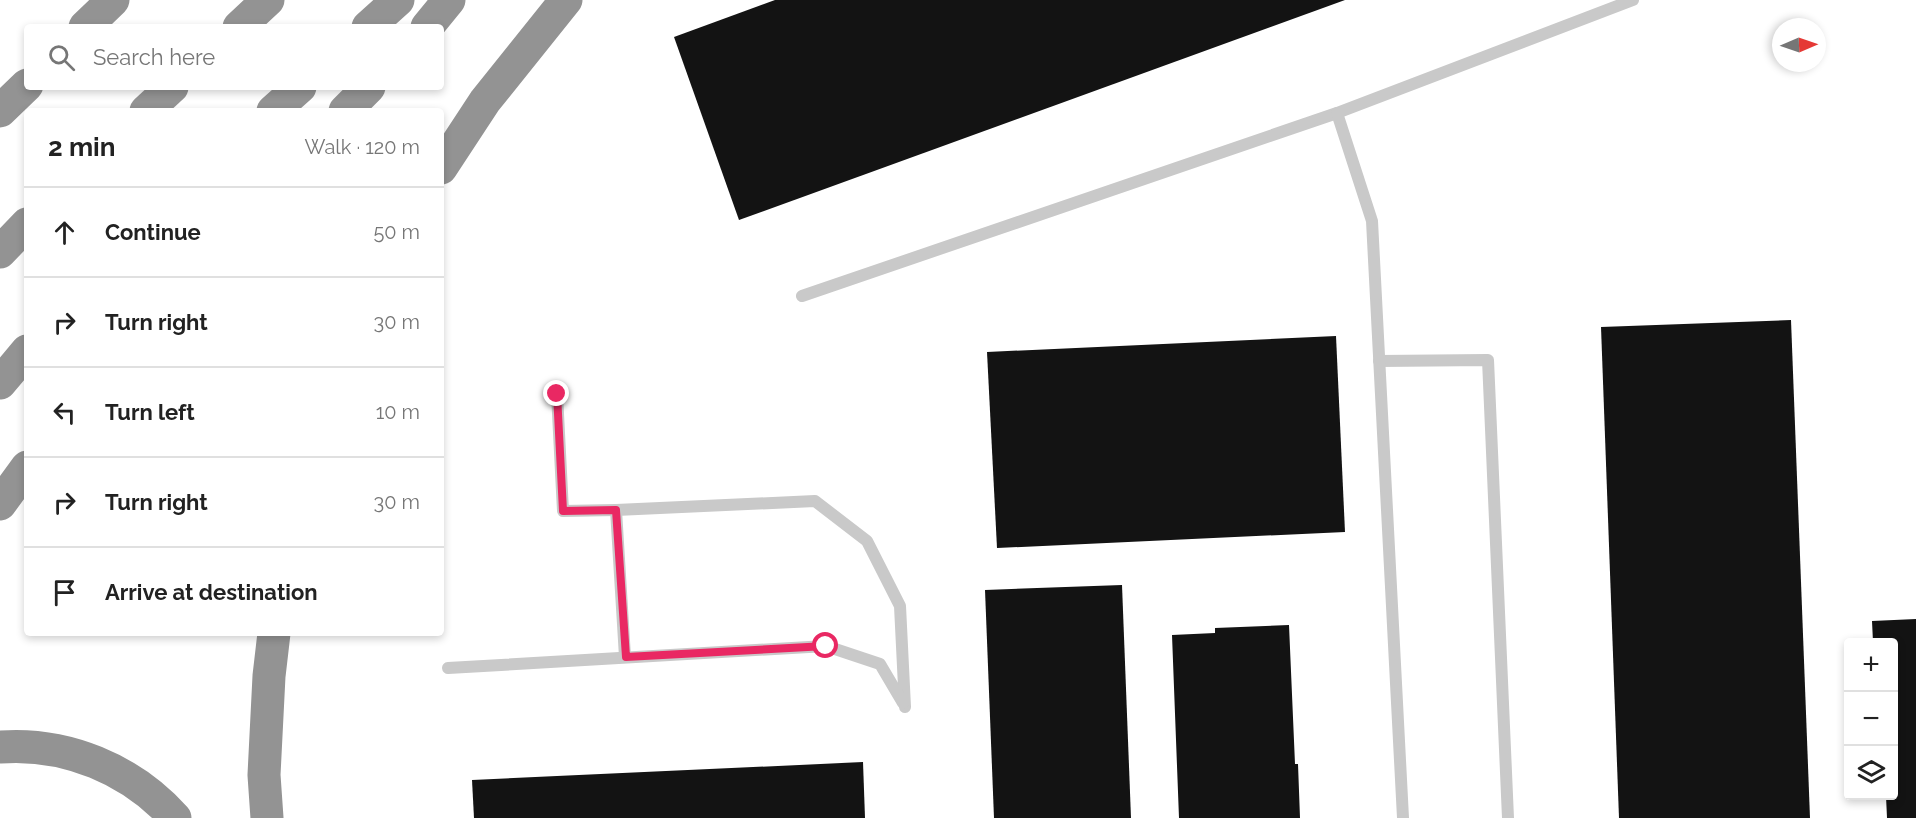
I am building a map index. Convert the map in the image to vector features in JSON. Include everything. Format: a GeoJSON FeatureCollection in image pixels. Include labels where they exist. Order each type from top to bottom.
{"type":"FeatureCollection","features":[{"type":"Feature","properties":{"kind":"highway"},"geometry":{"type":"LineString","coordinates":[[88,24],[113,0]]}},
{"type":"Feature","properties":{"kind":"highway"},"geometry":{"type":"LineString","coordinates":[[241,24],[268,0]]}},
{"type":"Feature","properties":{"kind":"highway"},"geometry":{"type":"LineString","coordinates":[[371,24],[398,0]]}},
{"type":"Feature","properties":{"kind":"highway"},"geometry":{"type":"LineString","coordinates":[[429,24],[449,0]]}},
{"type":"Feature","properties":{"kind":"highway"},"geometry":{"type":"LineString","coordinates":[[444,163],[485,101],[566,0]]}},
{"type":"Feature","properties":{"kind":"highway"},"geometry":{"type":"LineString","coordinates":[[0,111],[24,88]]}},
{"type":"Feature","properties":{"kind":"highway"},"geometry":{"type":"LineString","coordinates":[[149,108],[169,90]]}},
{"type":"Feature","properties":{"kind":"highway"},"geometry":{"type":"LineString","coordinates":[[276,108],[297,90]]}},
{"type":"Feature","properties":{"kind":"highway"},"geometry":{"type":"LineString","coordinates":[[348,108],[366,90]]}},
{"type":"Feature","properties":{"kind":"highway"},"geometry":{"type":"LineString","coordinates":[[0,252],[24,227]]}},
{"type":"Feature","properties":{"kind":"highway"},"geometry":{"type":"LineString","coordinates":[[0,382],[24,354]]}},
{"type":"Feature","properties":{"kind":"highway"},"geometry":{"type":"LineString","coordinates":[[0,504],[24,472]]}},
{"type":"Feature","properties":{"kind":"highway"},"geometry":{"type":"LineString","coordinates":[[267,818],[264,775],[268,676],[274,636]]}},
{"type":"Feature","properties":{"kind":"highway"},"geometry":{"type":"LineString","coordinates":[[0,747],[45,748],[96,762],[142,788],[175,818]]}},
{"type":"Feature","properties":{"kind":"lane"},"geometry":{"type":"LineString","coordinates":[[802,296],[1337,113],[1633,0]]}},
{"type":"Feature","properties":{"kind":"lane"},"geometry":{"type":"LineString","coordinates":[[1337,113],[1372,221],[1403,818]]}},
{"type":"Feature","properties":{"kind":"lane"},"geometry":{"type":"LineString","coordinates":[[1379,361],[1488,360],[1508,818]]}},
{"type":"Feature","properties":{"kind":"lane"},"geometry":{"type":"LineString","coordinates":[[448,668],[826,646],[880,664],[905,707],[900,606],[867,541],[815,501],[563,511],[557,394]]}},
{"type":"Feature","properties":{"kind":"lane"},"geometry":{"type":"LineString","coordinates":[[616,510],[626,657]]}},
{"type":"Feature","properties":{"kind":"building"},"geometry":{"type":"Polygon","coordinates":[[[775,0],[1345,0],[739,220],[674,37],[775,0]]]}},
{"type":"Feature","properties":{"kind":"building"},"geometry":{"type":"Polygon","coordinates":[[[1791,320],[1810,818],[1619,818],[1601,327],[1791,320]]]}},
{"type":"Feature","properties":{"kind":"building"},"geometry":{"type":"Polygon","coordinates":[[[1336,336],[1345,532],[997,548],[987,352],[1336,336]]]}},
{"type":"Feature","properties":{"kind":"building"},"geometry":{"type":"Polygon","coordinates":[[[1122,585],[1131,818],[994,818],[985,590],[1122,585]]]}},
{"type":"Feature","properties":{"kind":"building"},"geometry":{"type":"Polygon","coordinates":[[[1916,619],[1916,818],[1887,818],[1886,800],[1898,800],[1898,638],[1873,638],[1872,621],[1916,619]]]}},
{"type":"Feature","properties":{"kind":"building"},"geometry":{"type":"Polygon","coordinates":[[[1289,625],[1295,764],[1298,764],[1300,818],[1179,818],[1172,635],[1215,633],[1215,628],[1289,625]]]}},
{"type":"Feature","properties":{"kind":"building"},"geometry":{"type":"Polygon","coordinates":[[[863,762],[865,818],[474,818],[472,780],[863,762]]]}},
{"type":"Feature","properties":{"kind":"route"},"geometry":{"type":"LineString","coordinates":[[557,394],[563,511],[616,510],[626,657],[826,646]]}}]}
